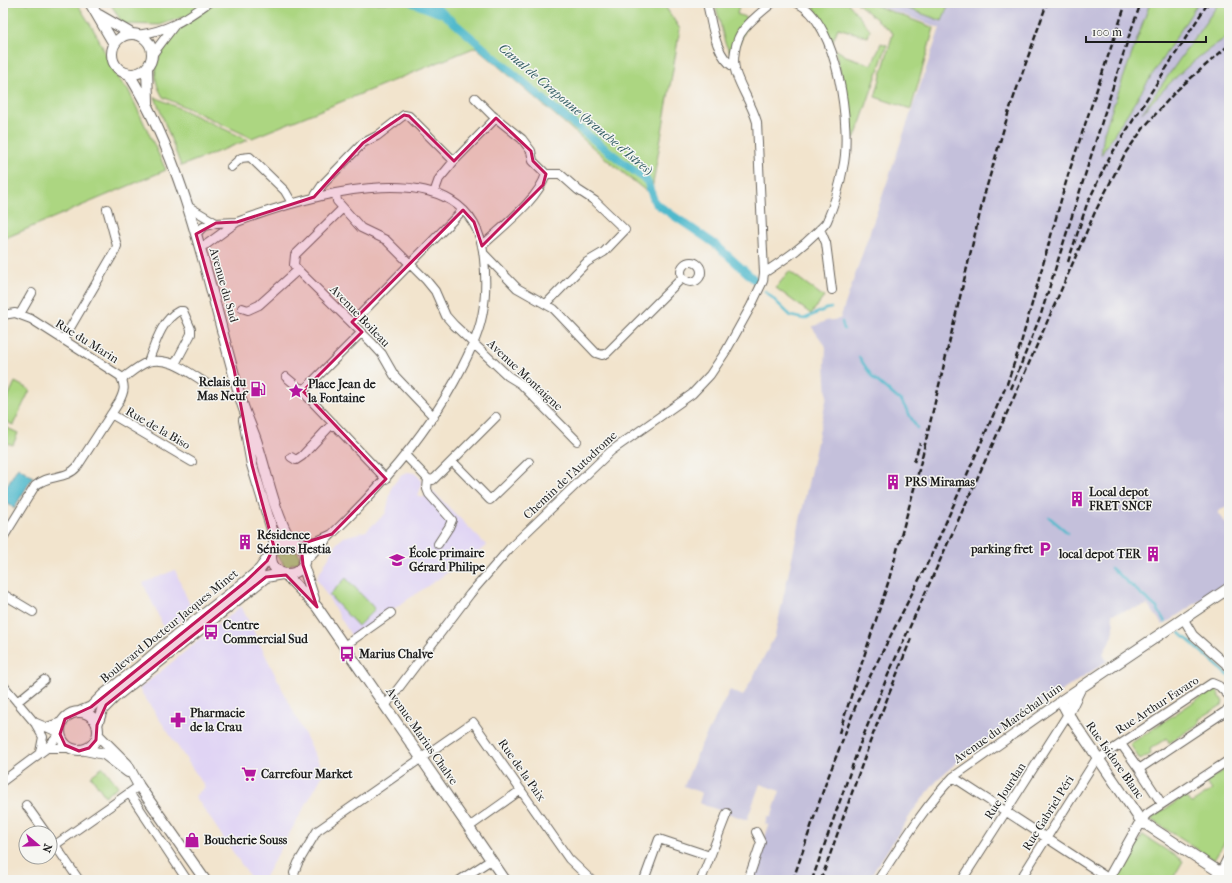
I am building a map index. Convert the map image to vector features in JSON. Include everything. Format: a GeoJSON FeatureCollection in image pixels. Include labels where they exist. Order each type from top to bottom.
{"type":"FeatureCollection","features":[{"type":"Feature","properties":{"kind":"main road"},"geometry":{"type":"LineString","coordinates":[[90,3],[114,44]]}},
{"type":"Feature","properties":{"kind":"main road"},"geometry":{"type":"LineString","coordinates":[[97,14],[148,42],[152,55],[147,67],[148,105]]}},
{"type":"Feature","properties":{"kind":"main road"},"geometry":{"type":"LineString","coordinates":[[135,34],[124,35],[114,44],[111,57],[113,63],[123,73],[129,74],[136,74],[147,67]]}},
{"type":"Feature","properties":{"kind":"main road"},"geometry":{"type":"LineString","coordinates":[[129,74],[148,105]]}},
{"type":"Feature","properties":{"kind":"main road","name":"Avenue du Sud"},"geometry":{"type":"LineString","coordinates":[[148,105],[189,207],[242,404],[252,465],[274,536],[272,551]]}},
{"type":"Feature","properties":{"kind":"main road","name":"Avenue du Sud"},"geometry":{"type":"LineString","coordinates":[[242,404],[256,440],[268,483],[293,541]]}},
{"type":"Feature","properties":{"kind":"main road"},"geometry":{"type":"LineString","coordinates":[[281,541],[293,541],[303,550],[304,563],[296,572],[284,574],[274,568],[272,551],[281,541]]}},
{"type":"Feature","properties":{"kind":"main road","name":"Boulevard Docteur Jacques Minet"},"geometry":{"type":"LineString","coordinates":[[79,712],[91,707],[103,695],[162,647],[245,582],[260,569],[272,551]]}},
{"type":"Feature","properties":{"kind":"main road","name":"Avenue Marius Chalve"},"geometry":{"type":"LineString","coordinates":[[304,563],[317,607]]}},
{"type":"Feature","properties":{"kind":"main road","name":"Avenue Marius Chalve"},"geometry":{"type":"LineString","coordinates":[[284,574],[317,607],[505,880]]}},
{"type":"Feature","properties":{"kind":"main road","name":"Boulevard Docteur Jacques Minet"},"geometry":{"type":"LineString","coordinates":[[98,730],[102,710],[115,697],[266,577],[284,574]]}},
{"type":"Feature","properties":{"kind":"main road","name":"Avenue du Maréchal Juin"},"geometry":{"type":"LineString","coordinates":[[1061,701],[1229,588]]}},
{"type":"Feature","properties":{"kind":"main road"},"geometry":{"type":"LineString","coordinates":[[1068,714],[1080,689]]}},
{"type":"Feature","properties":{"kind":"main road","name":"Rue Isidore Blanc"},"geometry":{"type":"LineString","coordinates":[[1061,701],[1068,714],[1141,821]]}},
{"type":"Feature","properties":{"kind":"main road"},"geometry":{"type":"LineString","coordinates":[[132,775],[104,754],[69,748],[62,740],[60,733],[64,721],[69,715],[79,712],[88,714],[98,730],[120,755],[139,786],[205,880]]}},
{"type":"Feature","properties":{"kind":"main road"},"geometry":{"type":"LineString","coordinates":[[85,750],[93,744],[98,730]]}},
{"type":"Feature","properties":{"kind":"main road"},"geometry":{"type":"LineString","coordinates":[[1109,880],[1141,821],[1218,876]]}},
{"type":"Feature","properties":{"kind":"street"},"geometry":{"type":"LineString","coordinates":[[135,34],[158,32],[175,26],[208,3]]}},
{"type":"Feature","properties":{"kind":"street"},"geometry":{"type":"LineString","coordinates":[[707,3],[718,45],[729,64],[735,68]]}},
{"type":"Feature","properties":{"kind":"street"},"geometry":{"type":"LineString","coordinates":[[772,3],[743,30],[736,47],[734,58],[736,75],[751,103],[757,122],[764,273],[800,250],[827,222],[844,168],[846,127],[840,86],[830,43],[810,12],[796,3]]}},
{"type":"Feature","properties":{"kind":"street"},"geometry":{"type":"LineString","coordinates":[[152,55],[175,26]]}},
{"type":"Feature","properties":{"kind":"street"},"geometry":{"type":"LineString","coordinates":[[475,98],[496,118],[522,139],[531,151],[533,161],[546,174],[560,174],[578,190],[595,201],[625,230],[604,252],[587,262],[546,304]]}},
{"type":"Feature","properties":{"kind":"street"},"geometry":{"type":"LineString","coordinates":[[314,197],[323,184],[363,142],[377,136],[404,115],[409,116],[454,161]]}},
{"type":"Feature","properties":{"kind":"street"},"geometry":{"type":"LineString","coordinates":[[434,193],[439,179],[454,161],[496,118]]}},
{"type":"Feature","properties":{"kind":"street"},"geometry":{"type":"LineString","coordinates":[[231,167],[241,158],[250,157],[286,191],[292,203]]}},
{"type":"Feature","properties":{"kind":"street"},"geometry":{"type":"LineString","coordinates":[[483,250],[535,195],[543,184],[546,174]]}},
{"type":"Feature","properties":{"kind":"street"},"geometry":{"type":"LineString","coordinates":[[200,247],[237,222],[292,203],[336,193],[386,187],[418,188],[440,195],[464,211],[474,222],[483,250],[484,299],[474,343],[434,417],[405,455],[386,479],[304,563]]}},
{"type":"Feature","properties":{"kind":"street","name":"Avenue Montaigne"},"geometry":{"type":"LineString","coordinates":[[336,193],[337,202],[362,228],[386,240],[435,291],[446,316],[508,376],[521,384],[577,441]]}},
{"type":"Feature","properties":{"kind":"street"},"geometry":{"type":"LineString","coordinates":[[189,207],[216,223]]}},
{"type":"Feature","properties":{"kind":"street"},"geometry":{"type":"LineString","coordinates":[[242,308],[248,310],[259,305],[298,270],[294,265],[295,255],[343,208]]}},
{"type":"Feature","properties":{"kind":"street"},"geometry":{"type":"LineString","coordinates":[[63,340],[116,251],[117,246],[106,209]]}},
{"type":"Feature","properties":{"kind":"street"},"geometry":{"type":"LineString","coordinates":[[352,323],[464,211]]}},
{"type":"Feature","properties":{"kind":"street"},"geometry":{"type":"LineString","coordinates":[[196,234],[203,227],[216,223],[237,222]]}},
{"type":"Feature","properties":{"kind":"street"},"geometry":{"type":"LineString","coordinates":[[820,229],[826,243],[832,290]]}},
{"type":"Feature","properties":{"kind":"street"},"geometry":{"type":"LineString","coordinates":[[483,250],[517,288],[554,309],[596,353],[602,355],[607,353],[682,278]]}},
{"type":"Feature","properties":{"kind":"street","name":"Avenue Boileau"},"geometry":{"type":"LineString","coordinates":[[298,270],[362,332],[382,354],[394,375],[434,417]]}},
{"type":"Feature","properties":{"kind":"street","name":"Chemin de l'Autodrome"},"geometry":{"type":"LineString","coordinates":[[385,706],[470,594],[510,548],[611,450],[692,394],[710,375],[726,351],[751,306],[763,281],[764,273]]}},
{"type":"Feature","properties":{"kind":"street"},"geometry":{"type":"LineString","coordinates":[[3,316],[15,313],[20,314],[32,293]]}},
{"type":"Feature","properties":{"kind":"street"},"geometry":{"type":"LineString","coordinates":[[148,362],[163,327],[170,317],[179,311],[183,311],[186,315],[191,334],[175,364]]}},
{"type":"Feature","properties":{"kind":"street","name":"Rue du Marin"},"geometry":{"type":"LineString","coordinates":[[3,538],[41,480],[72,473],[124,393],[124,384],[120,376],[20,314]]}},
{"type":"Feature","properties":{"kind":"street"},"geometry":{"type":"LineString","coordinates":[[304,389],[362,332]]}},
{"type":"Feature","properties":{"kind":"street"},"geometry":{"type":"LineString","coordinates":[[122,379],[148,362],[160,361],[175,364],[206,384]]}},
{"type":"Feature","properties":{"kind":"street"},"geometry":{"type":"LineString","coordinates":[[286,377],[298,387],[304,389]]}},
{"type":"Feature","properties":{"kind":"street"},"geometry":{"type":"LineString","coordinates":[[304,389],[305,394],[386,479]]}},
{"type":"Feature","properties":{"kind":"street","name":"Rue de la Biso"},"geometry":{"type":"LineString","coordinates":[[111,414],[192,462]]}},
{"type":"Feature","properties":{"kind":"street"},"geometry":{"type":"LineString","coordinates":[[405,455],[428,478],[433,480],[496,418]]}},
{"type":"Feature","properties":{"kind":"street"},"geometry":{"type":"LineString","coordinates":[[291,458],[296,460],[302,456],[333,423]]}},
{"type":"Feature","properties":{"kind":"street"},"geometry":{"type":"LineString","coordinates":[[452,461],[490,500],[529,462]]}},
{"type":"Feature","properties":{"kind":"street"},"geometry":{"type":"LineString","coordinates":[[428,478],[427,489],[429,494],[452,520],[449,528],[438,544]]}},
{"type":"Feature","properties":{"kind":"street"},"geometry":{"type":"LineString","coordinates":[[293,541],[317,541],[332,534]]}},
{"type":"Feature","properties":{"kind":"street"},"geometry":{"type":"LineString","coordinates":[[3,594],[33,612]]}},
{"type":"Feature","properties":{"kind":"street"},"geometry":{"type":"LineString","coordinates":[[344,646],[391,613]]}},
{"type":"Feature","properties":{"kind":"street"},"geometry":{"type":"LineString","coordinates":[[1183,618],[1193,635],[1229,667]]}},
{"type":"Feature","properties":{"kind":"street"},"geometry":{"type":"LineString","coordinates":[[17,702],[44,680]]}},
{"type":"Feature","properties":{"kind":"street"},"geometry":{"type":"LineString","coordinates":[[3,684],[34,722],[42,737],[44,750]]}},
{"type":"Feature","properties":{"kind":"street","name":"Rue Arthur Favaro"},"geometry":{"type":"LineString","coordinates":[[1098,759],[1212,684],[1219,686],[1229,696]]}},
{"type":"Feature","properties":{"kind":"street","name":"Avenue du Maréchal Juin"},"geometry":{"type":"LineString","coordinates":[[878,880],[918,819],[952,777],[1061,701]]}},
{"type":"Feature","properties":{"kind":"street"},"geometry":{"type":"LineString","coordinates":[[1139,769],[1226,711],[1229,707]]}},
{"type":"Feature","properties":{"kind":"street","name":"Rue Jourdan"},"geometry":{"type":"LineString","coordinates":[[962,880],[1068,714]]}},
{"type":"Feature","properties":{"kind":"street"},"geometry":{"type":"LineString","coordinates":[[47,727],[64,721]]}},
{"type":"Feature","properties":{"kind":"street"},"geometry":{"type":"LineString","coordinates":[[3,781],[44,750],[60,733],[34,722]]}},
{"type":"Feature","properties":{"kind":"street","name":"Rue de la Paix"},"geometry":{"type":"LineString","coordinates":[[421,758],[473,722],[569,859],[591,880]]}},
{"type":"Feature","properties":{"kind":"street"},"geometry":{"type":"LineString","coordinates":[[1121,744],[1162,804]]}},
{"type":"Feature","properties":{"kind":"street"},"geometry":{"type":"LineString","coordinates":[[44,750],[69,748]]}},
{"type":"Feature","properties":{"kind":"street"},"geometry":{"type":"LineString","coordinates":[[296,880],[294,873],[298,863],[317,831],[421,758]]}},
{"type":"Feature","properties":{"kind":"street","name":"Rue Gabriel Péri"},"geometry":{"type":"LineString","coordinates":[[1020,880],[1098,759]]}},
{"type":"Feature","properties":{"kind":"street"},"geometry":{"type":"LineString","coordinates":[[1141,821],[1147,814],[1229,760]]}},
{"type":"Feature","properties":{"kind":"street"},"geometry":{"type":"LineString","coordinates":[[952,777],[1109,880]]}},
{"type":"Feature","properties":{"kind":"street"},"geometry":{"type":"LineString","coordinates":[[58,840],[130,794],[139,786]]}},
{"type":"Feature","properties":{"kind":"street"},"geometry":{"type":"LineString","coordinates":[[469,827],[521,790]]}},
{"type":"Feature","properties":{"kind":"street"},"geometry":{"type":"LineString","coordinates":[[130,794],[187,880]]}},
{"type":"Feature","properties":{"kind":"street"},"geometry":{"type":"LineString","coordinates":[[26,805],[40,825]]}},
{"type":"Feature","properties":{"kind":"street"},"geometry":{"type":"LineString","coordinates":[[701,880],[727,813]]}},
{"type":"Feature","properties":{"kind":"street"},"geometry":{"type":"LineString","coordinates":[[748,880],[761,842],[756,832]]}},
{"type":"Feature","properties":{"kind":"street"},"geometry":{"type":"LineString","coordinates":[[644,880],[659,839],[710,856]]}},
{"type":"Feature","properties":{"kind":"street"},"geometry":{"type":"LineString","coordinates":[[58,852],[79,880]]}},
{"type":"Feature","properties":{"kind":"street"},"geometry":{"type":"LineString","coordinates":[[1229,855],[1218,876],[1229,878]]}},
{"type":"Feature","properties":{"kind":"street"},"geometry":{"type":"LineString","coordinates":[[460,880],[491,860]]}},
{"type":"Feature","properties":{"kind":"highlighted area"},"geometry":{"type":"Polygon","coordinates":[[[404,115],[409,116],[454,161],[496,118],[531,151],[533,161],[546,174],[543,185],[482,246],[474,222],[463,210],[352,322],[362,332],[303,391],[386,479],[332,534],[301,544],[303,565],[317,607],[286,575],[266,577],[106,705],[97,725],[96,740],[89,748],[79,751],[65,745],[60,734],[65,719],[91,707],[245,582],[267,561],[274,547],[252,465],[234,369],[196,234],[216,223],[237,222],[314,197],[363,143],[404,115]]]}},
{"type":"Feature","properties":{"kind":"shaded area"},"geometry":{"type":"Polygon","coordinates":[[[871,3],[1229,3],[1229,504],[1218,512],[1229,528],[1229,581],[1163,625],[1148,605],[1112,614],[1114,625],[1112,636],[1103,654],[1107,661],[967,754],[940,777],[915,808],[868,880],[751,880],[769,825],[765,824],[768,816],[771,817],[780,791],[760,784],[747,820],[699,803],[702,793],[684,786],[700,747],[730,690],[743,696],[775,636],[827,396],[825,364],[826,347],[812,327],[826,321],[840,319],[940,28],[871,3]]]}},
{"type":"Feature","properties":{"kind":"shaded area","name":"École primaire Gérard Philipe"},"geometry":{"type":"Polygon","coordinates":[[[408,472],[414,473],[419,477],[422,484],[418,496],[422,498],[433,491],[487,546],[352,637],[317,579],[337,543],[344,537],[366,531],[386,513],[392,486],[402,474],[408,472]]]}},
{"type":"Feature","properties":{"kind":"shaded area"},"geometry":{"type":"Polygon","coordinates":[[[175,570],[192,610],[166,632],[143,583],[175,570]]]}},
{"type":"Feature","properties":{"kind":"shaded area","name":"Carrefour Market"},"geometry":{"type":"Polygon","coordinates":[[[241,606],[324,773],[263,880],[252,880],[195,796],[205,787],[139,689],[241,606]]]}},
{"type":"Feature","properties":{"kind":"green space"},"geometry":{"type":"Polygon","coordinates":[[[3,3],[77,3],[96,34],[114,72],[122,84],[128,89],[166,170],[3,239],[3,3]]]}},
{"type":"Feature","properties":{"kind":"green space"},"geometry":{"type":"Polygon","coordinates":[[[110,3],[663,3],[680,29],[651,195],[612,164],[476,47],[252,138],[163,97],[157,86],[155,75],[156,66],[165,48],[185,22],[183,17],[160,25],[123,24],[110,3]]]}},
{"type":"Feature","properties":{"kind":"green space"},"geometry":{"type":"Polygon","coordinates":[[[715,3],[740,3],[737,14],[750,19],[733,58],[725,43],[715,3]]]}},
{"type":"Feature","properties":{"kind":"green space"},"geometry":{"type":"Polygon","coordinates":[[[812,3],[848,3],[870,30],[868,37],[838,28],[832,43],[812,3]]]}},
{"type":"Feature","properties":{"kind":"green space"},"geometry":{"type":"Polygon","coordinates":[[[857,3],[869,3],[934,28],[911,109],[875,97],[893,33],[857,3]]]}},
{"type":"Feature","properties":{"kind":"green space"},"geometry":{"type":"Polygon","coordinates":[[[892,3],[949,3],[942,21],[892,3]]]}},
{"type":"Feature","properties":{"kind":"green space"},"geometry":{"type":"Polygon","coordinates":[[[1150,3],[1198,3],[1101,155],[1104,132],[1150,3]]]}},
{"type":"Feature","properties":{"kind":"green space"},"geometry":{"type":"Polygon","coordinates":[[[1219,3],[1229,3],[1229,36],[1205,52],[1182,71],[1142,113],[1219,3]]]}},
{"type":"Feature","properties":{"kind":"green space"},"geometry":{"type":"Polygon","coordinates":[[[881,43],[887,45],[855,138],[852,138],[846,97],[835,49],[846,56],[872,65],[881,43]]]}},
{"type":"Feature","properties":{"kind":"green space"},"geometry":{"type":"Polygon","coordinates":[[[155,97],[248,140],[181,166],[155,97]]]}},
{"type":"Feature","properties":{"kind":"green space"},"geometry":{"type":"Polygon","coordinates":[[[789,271],[824,297],[811,314],[776,288],[789,271]]]}},
{"type":"Feature","properties":{"kind":"green space"},"geometry":{"type":"Polygon","coordinates":[[[15,382],[30,390],[13,425],[3,420],[3,407],[15,382]]]}},
{"type":"Feature","properties":{"kind":"green space"},"geometry":{"type":"Polygon","coordinates":[[[3,426],[18,433],[13,445],[3,442],[3,426]]]}},
{"type":"Feature","properties":{"kind":"green space"},"geometry":{"type":"Polygon","coordinates":[[[287,549],[293,552],[297,550],[300,557],[298,563],[291,564],[287,569],[284,568],[282,561],[276,556],[278,551],[284,554],[287,549]]]}},
{"type":"Feature","properties":{"kind":"green space"},"geometry":{"type":"Polygon","coordinates":[[[346,578],[375,609],[358,626],[329,595],[346,578]]]}},
{"type":"Feature","properties":{"kind":"green space"},"geometry":{"type":"Polygon","coordinates":[[[1213,689],[1216,689],[1223,702],[1222,705],[1199,719],[1200,723],[1169,743],[1167,738],[1150,749],[1151,754],[1140,760],[1130,744],[1213,689]]]}},
{"type":"Feature","properties":{"kind":"green space"},"geometry":{"type":"Polygon","coordinates":[[[103,767],[118,786],[105,796],[91,776],[103,767]]]}},
{"type":"Feature","properties":{"kind":"green space"},"geometry":{"type":"Polygon","coordinates":[[[1229,767],[1229,835],[1214,860],[1150,819],[1185,796],[1192,803],[1212,790],[1205,782],[1229,767]]]}},
{"type":"Feature","properties":{"kind":"green space"},"geometry":{"type":"Polygon","coordinates":[[[1143,835],[1183,861],[1172,880],[1124,880],[1117,876],[1143,835]]]}},
{"type":"Feature","properties":{"kind":"water"},"geometry":{"type":"Polygon","coordinates":[[[18,467],[33,477],[14,508],[3,501],[3,492],[18,467]]]}},
{"type":"Feature","properties":{"kind":"waterway"},"geometry":{"type":"LineString","coordinates":[[413,3],[439,13]]}},
{"type":"Feature","properties":{"kind":"waterway","name":"Canal de Craponne (branche d'Istres)"},"geometry":{"type":"LineString","coordinates":[[431,3],[562,115],[647,181],[655,203],[715,244],[756,281]]}},
{"type":"Feature","properties":{"kind":"waterway","name":"Canal de Craponne (branche d'Istres)"},"geometry":{"type":"LineString","coordinates":[[765,291],[791,316],[804,319],[831,308]]}},
{"type":"Feature","properties":{"kind":"waterway","name":"Canal de Craponne (branche d'Istres)"},"geometry":{"type":"LineString","coordinates":[[842,322],[844,329]]}},
{"type":"Feature","properties":{"kind":"waterway","name":"Canal de Craponne (branche d'Istres)"},"geometry":{"type":"LineString","coordinates":[[859,357],[873,378],[902,402],[917,428]]}},
{"type":"Feature","properties":{"kind":"waterway","name":"Canal de Craponne (branche d'Istres)"},"geometry":{"type":"LineString","coordinates":[[1049,517],[1068,533]]}},
{"type":"Feature","properties":{"kind":"waterway","name":"Canal de Craponne (branche d'Istres)"},"geometry":{"type":"LineString","coordinates":[[1111,568],[1157,608],[1165,622]]}},
{"type":"Feature","properties":{"kind":"waterway","name":"Canal de Craponne (branche d'Istres)"},"geometry":{"type":"LineString","coordinates":[[1180,633],[1229,676]]}},
{"type":"Feature","properties":{"kind":"railway"},"geometry":{"type":"LineString","coordinates":[[839,733],[888,583],[917,478],[984,196],[1009,111],[1047,3]]}},
{"type":"Feature","properties":{"kind":"railway"},"geometry":{"type":"LineString","coordinates":[[793,880],[824,788],[858,700],[931,556],[1007,384],[1021,343],[1068,175],[1126,3]]}},
{"type":"Feature","properties":{"kind":"railway"},"geometry":{"type":"LineString","coordinates":[[1011,389],[1040,317],[1130,33],[1141,3]]}},
{"type":"Feature","properties":{"kind":"railway"},"geometry":{"type":"LineString","coordinates":[[1068,262],[1087,204],[1109,158],[1208,3]]}},
{"type":"Feature","properties":{"kind":"railway"},"geometry":{"type":"LineString","coordinates":[[812,880],[860,744],[888,675],[1020,384],[1095,212],[1126,152],[1146,125],[1176,91],[1229,45]]}},
{"type":"Feature","properties":{"kind":"railway"},"geometry":{"type":"LineString","coordinates":[[914,462],[920,443]]}},
{"type":"Feature","properties":{"kind":"railway"},"geometry":{"type":"LineString","coordinates":[[821,880],[870,742],[912,636]]}},
{"type":"Feature","properties":{"kind":"place","name":"Relais du Mas Neuf"},"geometry":{"type":"Point","coordinates":[258,389]}},
{"type":"Feature","properties":{"kind":"place","name":"Place Jean de la Fontaine"},"geometry":{"type":"Point","coordinates":[296,391]}},
{"type":"Feature","properties":{"kind":"place","name":"PRS Miramas"},"geometry":{"type":"Point","coordinates":[893,482]}},
{"type":"Feature","properties":{"kind":"place","name":"Local depot FRET SNCF"},"geometry":{"type":"Point","coordinates":[1077,499]}},
{"type":"Feature","properties":{"kind":"place","name":"Résidence Séniors Hestia"},"geometry":{"type":"Point","coordinates":[245,542]}},
{"type":"Feature","properties":{"kind":"place","name":"parking fret"},"geometry":{"type":"Point","coordinates":[1045,549]}},
{"type":"Feature","properties":{"kind":"place","name":"local depot TER"},"geometry":{"type":"Point","coordinates":[1153,554]}},
{"type":"Feature","properties":{"kind":"place","name":"École primaire Gérard Philipe"},"geometry":{"type":"Point","coordinates":[397,560]}},
{"type":"Feature","properties":{"kind":"place","name":"Centre Commercial Sud"},"geometry":{"type":"Point","coordinates":[211,632]}},
{"type":"Feature","properties":{"kind":"place","name":"Marius Chalve"},"geometry":{"type":"Point","coordinates":[347,654]}},
{"type":"Feature","properties":{"kind":"place","name":"Pharmacie de la Crau"},"geometry":{"type":"Point","coordinates":[178,720]}},
{"type":"Feature","properties":{"kind":"place","name":"Carrefour Market"},"geometry":{"type":"Point","coordinates":[249,774]}},
{"type":"Feature","properties":{"kind":"place","name":"Boucherie Souss"},"geometry":{"type":"Point","coordinates":[192,840]}}]}
